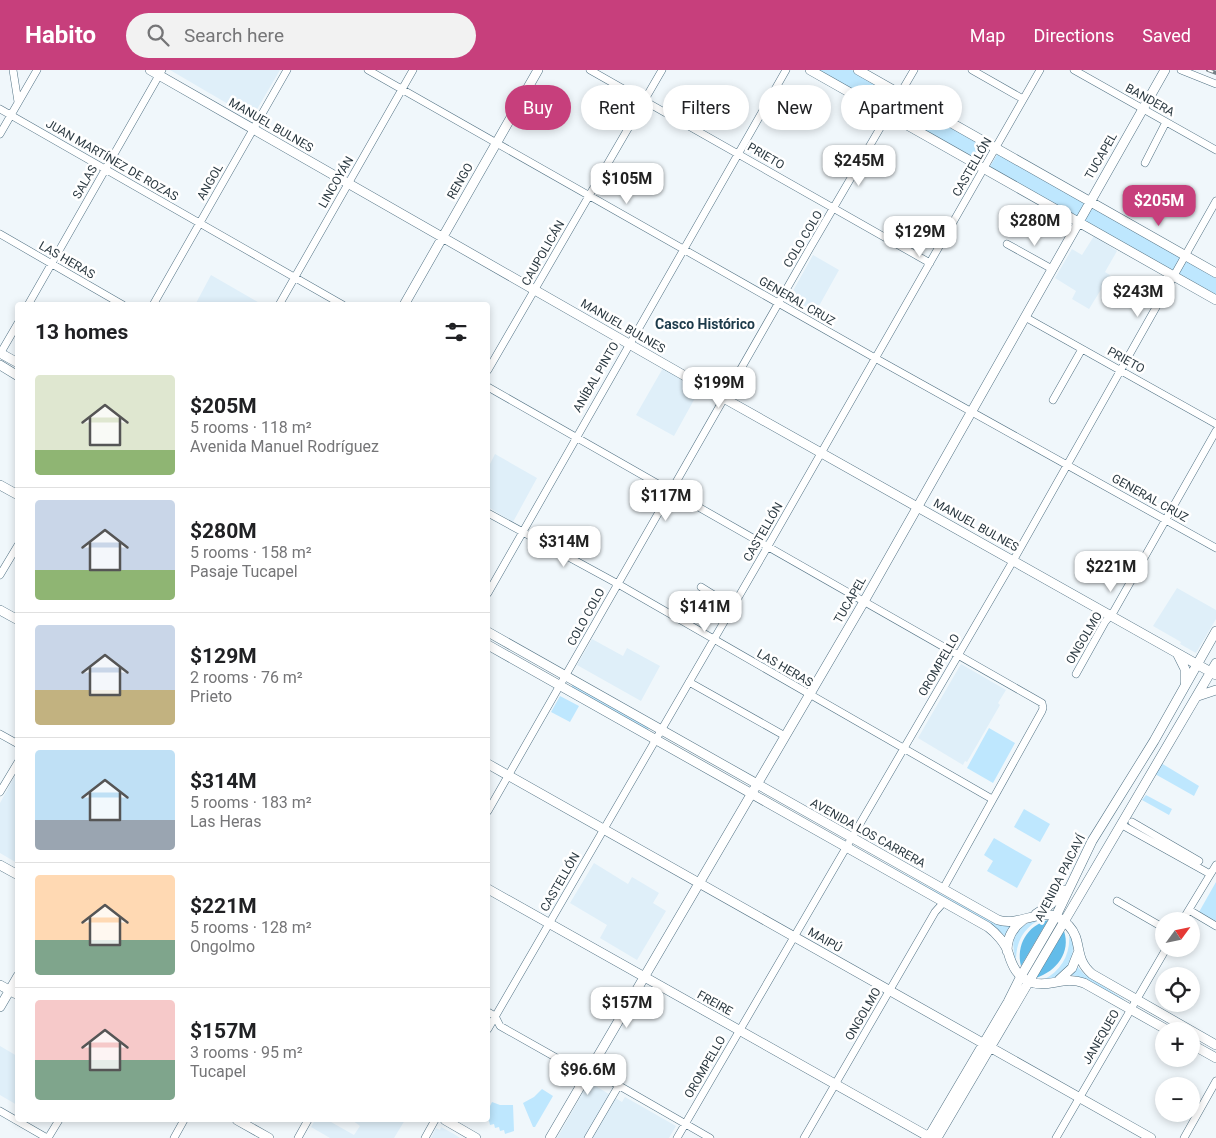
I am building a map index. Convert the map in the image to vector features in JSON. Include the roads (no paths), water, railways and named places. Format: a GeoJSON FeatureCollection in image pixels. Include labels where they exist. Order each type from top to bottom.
{"type":"FeatureCollection","features":[{"type":"Feature","properties":{"kind":"main road","name":"MANUEL BULNES"},"geometry":{"type":"LineString","coordinates":[[150,70],[160,73],[348,184],[1214,674]]}},
{"type":"Feature","properties":{"kind":"main road","name":"RENGO"},"geometry":{"type":"LineString","coordinates":[[406,302],[538,70]]}},
{"type":"Feature","properties":{"kind":"main road"},"geometry":{"type":"LineString","coordinates":[[810,70],[841,88]]}},
{"type":"Feature","properties":{"kind":"main road"},"geometry":{"type":"LineString","coordinates":[[858,70],[884,85]]}},
{"type":"Feature","properties":{"kind":"main road","name":"TUCAPEL"},"geometry":{"type":"LineString","coordinates":[[550,1138],[864,601],[1165,70]]}},
{"type":"Feature","properties":{"kind":"main road"},"geometry":{"type":"LineString","coordinates":[[962,129],[1216,273]]}},
{"type":"Feature","properties":{"kind":"main road"},"geometry":{"type":"LineString","coordinates":[[915,130],[1216,300]]}},
{"type":"Feature","properties":{"kind":"main road"},"geometry":{"type":"LineString","coordinates":[[0,353],[15,361]]}},
{"type":"Feature","properties":{"kind":"main road"},"geometry":{"type":"LineString","coordinates":[[0,366],[15,374]]}},
{"type":"Feature","properties":{"kind":"main road"},"geometry":{"type":"LineString","coordinates":[[0,485],[15,493]]}},
{"type":"Feature","properties":{"kind":"main road"},"geometry":{"type":"LineString","coordinates":[[0,610],[15,618]]}},
{"type":"Feature","properties":{"kind":"main road","name":"AVENIDA PAICAVÍ"},"geometry":{"type":"LineString","coordinates":[[986,1046],[1021,976],[1056,916],[1092,841],[1154,740],[1216,631]]}},
{"type":"Feature","properties":{"kind":"main road","name":"AVENIDA LOS CARRERA"},"geometry":{"type":"LineString","coordinates":[[490,633],[998,920],[1010,922],[1044,914],[1056,916],[1064,921],[1073,932],[1081,962],[1089,972],[1216,1045]]}},
{"type":"Feature","properties":{"kind":"main road","name":"AVENIDA LOS CARRERA"},"geometry":{"type":"LineString","coordinates":[[490,646],[991,930],[1008,951],[1012,967],[1029,981]]}},
{"type":"Feature","properties":{"kind":"main road"},"geometry":{"type":"LineString","coordinates":[[1174,651],[1185,669],[1183,687]]}},
{"type":"Feature","properties":{"kind":"main road","name":"AVENIDA PAICAVÍ"},"geometry":{"type":"LineString","coordinates":[[931,1138],[986,1046],[1029,981],[1198,696],[1214,674],[1216,663]]}},
{"type":"Feature","properties":{"kind":"main road"},"geometry":{"type":"LineString","coordinates":[[1198,696],[1216,690]]}},
{"type":"Feature","properties":{"kind":"main road","name":"MAIPÚ"},"geometry":{"type":"LineString","coordinates":[[490,765],[1151,1138]]}},
{"type":"Feature","properties":{"kind":"main road"},"geometry":{"type":"LineString","coordinates":[[0,865],[15,873]]}},
{"type":"Feature","properties":{"kind":"main road"},"geometry":{"type":"LineString","coordinates":[[1008,951],[1012,931],[1029,917],[1056,900],[1076,873]]}},
{"type":"Feature","properties":{"kind":"main road","name":"FREIRE"},"geometry":{"type":"LineString","coordinates":[[490,890],[931,1138]]}},
{"type":"Feature","properties":{"kind":"main road"},"geometry":{"type":"LineString","coordinates":[[1056,981],[1065,976],[1072,968],[1078,949]]}},
{"type":"Feature","properties":{"kind":"main road"},"geometry":{"type":"LineString","coordinates":[[1029,981],[1041,984],[1069,980],[1084,983],[1155,1023]]}},
{"type":"Feature","properties":{"kind":"main road"},"geometry":{"type":"LineString","coordinates":[[0,985],[13,993],[0,1007]]}},
{"type":"Feature","properties":{"kind":"main road"},"geometry":{"type":"LineString","coordinates":[[1200,1049],[1216,1058]]}},
{"type":"Feature","properties":{"kind":"main road"},"geometry":{"type":"LineString","coordinates":[[241,1122],[269,1138]]}},
{"type":"Feature","properties":{"kind":"main road"},"geometry":{"type":"LineString","coordinates":[[448,1122],[476,1138]]}},
{"type":"Feature","properties":{"kind":"street"},"geometry":{"type":"LineString","coordinates":[[12,70],[18,102]]}},
{"type":"Feature","properties":{"kind":"street"},"geometry":{"type":"LineString","coordinates":[[0,134],[37,70]]}},
{"type":"Feature","properties":{"kind":"street","name":"ANGOL"},"geometry":{"type":"LineString","coordinates":[[155,302],[288,70]]}},
{"type":"Feature","properties":{"kind":"street","name":"GENERAL CRUZ"},"geometry":{"type":"LineString","coordinates":[[368,70],[875,358],[1216,548]]}},
{"type":"Feature","properties":{"kind":"street","name":"LINCOYÁN"},"geometry":{"type":"LineString","coordinates":[[281,302],[413,70]]}},
{"type":"Feature","properties":{"kind":"street","name":"PRIETO"},"geometry":{"type":"LineString","coordinates":[[590,70],[617,85]]}},
{"type":"Feature","properties":{"kind":"street","name":"CAUPOLICÁN"},"geometry":{"type":"LineString","coordinates":[[653,85],[662,70]]}},
{"type":"Feature","properties":{"kind":"street","name":"ANÍBAL PINTO"},"geometry":{"type":"LineString","coordinates":[[490,588],[628,343],[786,70]]}},
{"type":"Feature","properties":{"kind":"street","name":"COLO COLO"},"geometry":{"type":"LineString","coordinates":[[905,85],[914,70]]}},
{"type":"Feature","properties":{"kind":"street"},"geometry":{"type":"LineString","coordinates":[[972,70],[1023,99]]}},
{"type":"Feature","properties":{"kind":"street","name":"CASTELLÓN"},"geometry":{"type":"LineString","coordinates":[[490,1025],[733,607],[1040,70]]}},
{"type":"Feature","properties":{"kind":"street","name":"BANDERA"},"geometry":{"type":"LineString","coordinates":[[1074,70],[1216,150]]}},
{"type":"Feature","properties":{"kind":"street"},"geometry":{"type":"LineString","coordinates":[[1181,70],[1216,84]]}},
{"type":"Feature","properties":{"kind":"street","name":"SALAS"},"geometry":{"type":"LineString","coordinates":[[30,302],[160,73]]}},
{"type":"Feature","properties":{"kind":"street","name":"PRIETO"},"geometry":{"type":"LineString","coordinates":[[653,105],[930,263]]}},
{"type":"Feature","properties":{"kind":"street","name":"JUAN MARTÍNEZ DE ROZAS"},"geometry":{"type":"LineString","coordinates":[[0,109],[338,302]]}},
{"type":"Feature","properties":{"kind":"street"},"geometry":{"type":"LineString","coordinates":[[1145,163],[1166,122]]}},
{"type":"Feature","properties":{"kind":"street","name":"CAUPOLICÁN"},"geometry":{"type":"LineString","coordinates":[[490,367],[627,130]]}},
{"type":"Feature","properties":{"kind":"street","name":"COLO COLO"},"geometry":{"type":"LineString","coordinates":[[490,807],[778,303],[880,130]]}},
{"type":"Feature","properties":{"kind":"street","name":"OROMPELLO"},"geometry":{"type":"LineString","coordinates":[[676,1138],[850,837],[1013,561],[1122,371],[1216,201]]}},
{"type":"Feature","properties":{"kind":"street","name":"LAS HERAS"},"geometry":{"type":"LineString","coordinates":[[0,234],[118,302]]}},
{"type":"Feature","properties":{"kind":"street"},"geometry":{"type":"LineString","coordinates":[[1007,244],[1052,269]]}},
{"type":"Feature","properties":{"kind":"street","name":"PRIETO"},"geometry":{"type":"LineString","coordinates":[[1025,316],[1216,424]]}},
{"type":"Feature","properties":{"kind":"street"},"geometry":{"type":"LineString","coordinates":[[0,353],[15,328]]}},
{"type":"Feature","properties":{"kind":"street"},"geometry":{"type":"LineString","coordinates":[[1053,400],[1082,349]]}},
{"type":"Feature","properties":{"kind":"street"},"geometry":{"type":"LineString","coordinates":[[490,388],[1041,702],[1043,708],[943,889]]}},
{"type":"Feature","properties":{"kind":"street","name":"ONGOLMO"},"geometry":{"type":"LineString","coordinates":[[1076,674],[1216,431]]}},
{"type":"Feature","properties":{"kind":"street","name":"LAS HERAS"},"geometry":{"type":"LineString","coordinates":[[490,514],[618,584],[992,799]]}},
{"type":"Feature","properties":{"kind":"street"},"geometry":{"type":"LineString","coordinates":[[0,575],[15,550]]}},
{"type":"Feature","properties":{"kind":"street"},"geometry":{"type":"LineString","coordinates":[[701,588],[733,607]]}},
{"type":"Feature","properties":{"kind":"street"},"geometry":{"type":"LineString","coordinates":[[689,682],[785,736]]}},
{"type":"Feature","properties":{"kind":"street"},"geometry":{"type":"LineString","coordinates":[[0,734],[15,742]]}},
{"type":"Feature","properties":{"kind":"street"},"geometry":{"type":"LineString","coordinates":[[0,792],[15,767]]}},
{"type":"Feature","properties":{"kind":"street"},"geometry":{"type":"LineString","coordinates":[[1132,822],[1200,861]]}},
{"type":"Feature","properties":{"kind":"street"},"geometry":{"type":"LineString","coordinates":[[1122,825],[1210,874]]}},
{"type":"Feature","properties":{"kind":"street"},"geometry":{"type":"LineString","coordinates":[[1216,865],[1189,910],[1216,926]]}},
{"type":"Feature","properties":{"kind":"street"},"geometry":{"type":"LineString","coordinates":[[1116,901],[1155,923]]}},
{"type":"Feature","properties":{"kind":"street","name":"ONGOLMO"},"geometry":{"type":"LineString","coordinates":[[804,1138],[935,912],[943,903]]}},
{"type":"Feature","properties":{"kind":"street","name":"JANEQUEO"},"geometry":{"type":"LineString","coordinates":[[1056,1138],[1161,958]]}},
{"type":"Feature","properties":{"kind":"street"},"geometry":{"type":"LineString","coordinates":[[490,1013],[495,1016],[500,1026]]}},
{"type":"Feature","properties":{"kind":"street"},"geometry":{"type":"LineString","coordinates":[[490,1028],[500,1026],[578,1070],[583,1082]]}},
{"type":"Feature","properties":{"kind":"street"},"geometry":{"type":"LineString","coordinates":[[563,1062],[590,1069],[710,1138]]}},
{"type":"Feature","properties":{"kind":"street"},"geometry":{"type":"LineString","coordinates":[[1184,1138],[1216,1081]]}},
{"type":"Feature","properties":{"kind":"street"},"geometry":{"type":"LineString","coordinates":[[588,1138],[618,1085]]}},
{"type":"Feature","properties":{"kind":"street"},"geometry":{"type":"LineString","coordinates":[[0,1111],[15,1119]]}},
{"type":"Feature","properties":{"kind":"street"},"geometry":{"type":"LineString","coordinates":[[20,1122],[48,1138],[58,1122]]}},
{"type":"Feature","properties":{"kind":"street"},"geometry":{"type":"LineString","coordinates":[[174,1138],[183,1122]]}},
{"type":"Feature","properties":{"kind":"street"},"geometry":{"type":"LineString","coordinates":[[298,1138],[307,1122]]}},
{"type":"Feature","properties":{"kind":"street"},"geometry":{"type":"LineString","coordinates":[[425,1138],[434,1122]]}},
{"type":"Feature","properties":{"kind":"water"},"geometry":{"type":"Polygon","coordinates":[[[1048,920],[1021,966],[1020,951],[1025,937],[1034,927],[1048,920]]]}},
{"type":"Feature","properties":{"kind":"water"},"geometry":{"type":"Polygon","coordinates":[[[1064,931],[1066,946],[1060,960],[1050,971],[1036,978],[1064,931]]]}},
{"type":"Feature","properties":{"kind":"railway"},"geometry":{"type":"LineString","coordinates":[[1208,70],[1216,73]]}},
{"type":"Feature","properties":{"kind":"district","name":"Casco Histórico"},"geometry":{"type":"Point","coordinates":[705,324]}}]}
